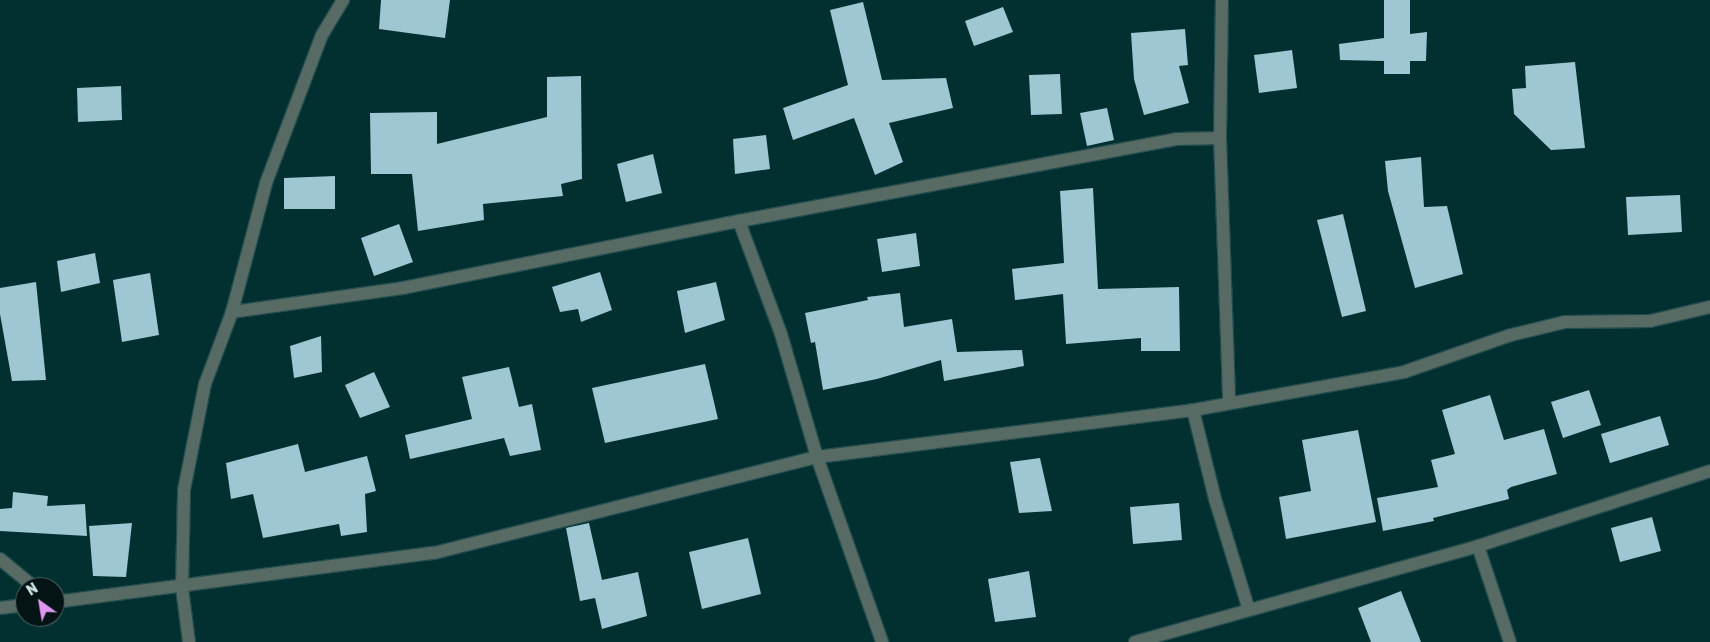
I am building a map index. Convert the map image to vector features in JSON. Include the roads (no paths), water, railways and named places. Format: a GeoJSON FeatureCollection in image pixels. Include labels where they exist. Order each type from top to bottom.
{"type":"FeatureCollection","features":[{"type":"Feature","properties":{"kind":"street"},"geometry":{"type":"LineString","coordinates":[[189,642],[182,588],[184,490],[205,384],[232,312],[266,183],[322,35],[343,0]]}},
{"type":"Feature","properties":{"kind":"street"},"geometry":{"type":"LineString","coordinates":[[1222,0],[1220,138],[1229,402]]}},
{"type":"Feature","properties":{"kind":"street"},"geometry":{"type":"LineString","coordinates":[[232,312],[403,288],[739,221],[1177,139],[1220,138]]}},
{"type":"Feature","properties":{"kind":"street"},"geometry":{"type":"LineString","coordinates":[[739,221],[780,334],[816,457],[882,642]]}},
{"type":"Feature","properties":{"kind":"street"},"geometry":{"type":"LineString","coordinates":[[65,601],[182,588],[434,553],[816,457],[1193,410],[1404,372],[1512,335],[1565,322],[1650,321],[1710,307]]}},
{"type":"Feature","properties":{"kind":"street"},"geometry":{"type":"LineString","coordinates":[[1193,410],[1215,499],[1249,610]]}},
{"type":"Feature","properties":{"kind":"street"},"geometry":{"type":"LineString","coordinates":[[1135,642],[1478,546],[1710,471]]}},
{"type":"Feature","properties":{"kind":"street"},"geometry":{"type":"LineString","coordinates":[[1478,546],[1510,642]]}},
{"type":"Feature","properties":{"kind":"street"},"geometry":{"type":"LineString","coordinates":[[0,559],[22,577]]}},
{"type":"Feature","properties":{"kind":"street"},"geometry":{"type":"LineString","coordinates":[[0,608],[15,606]]}}]}
